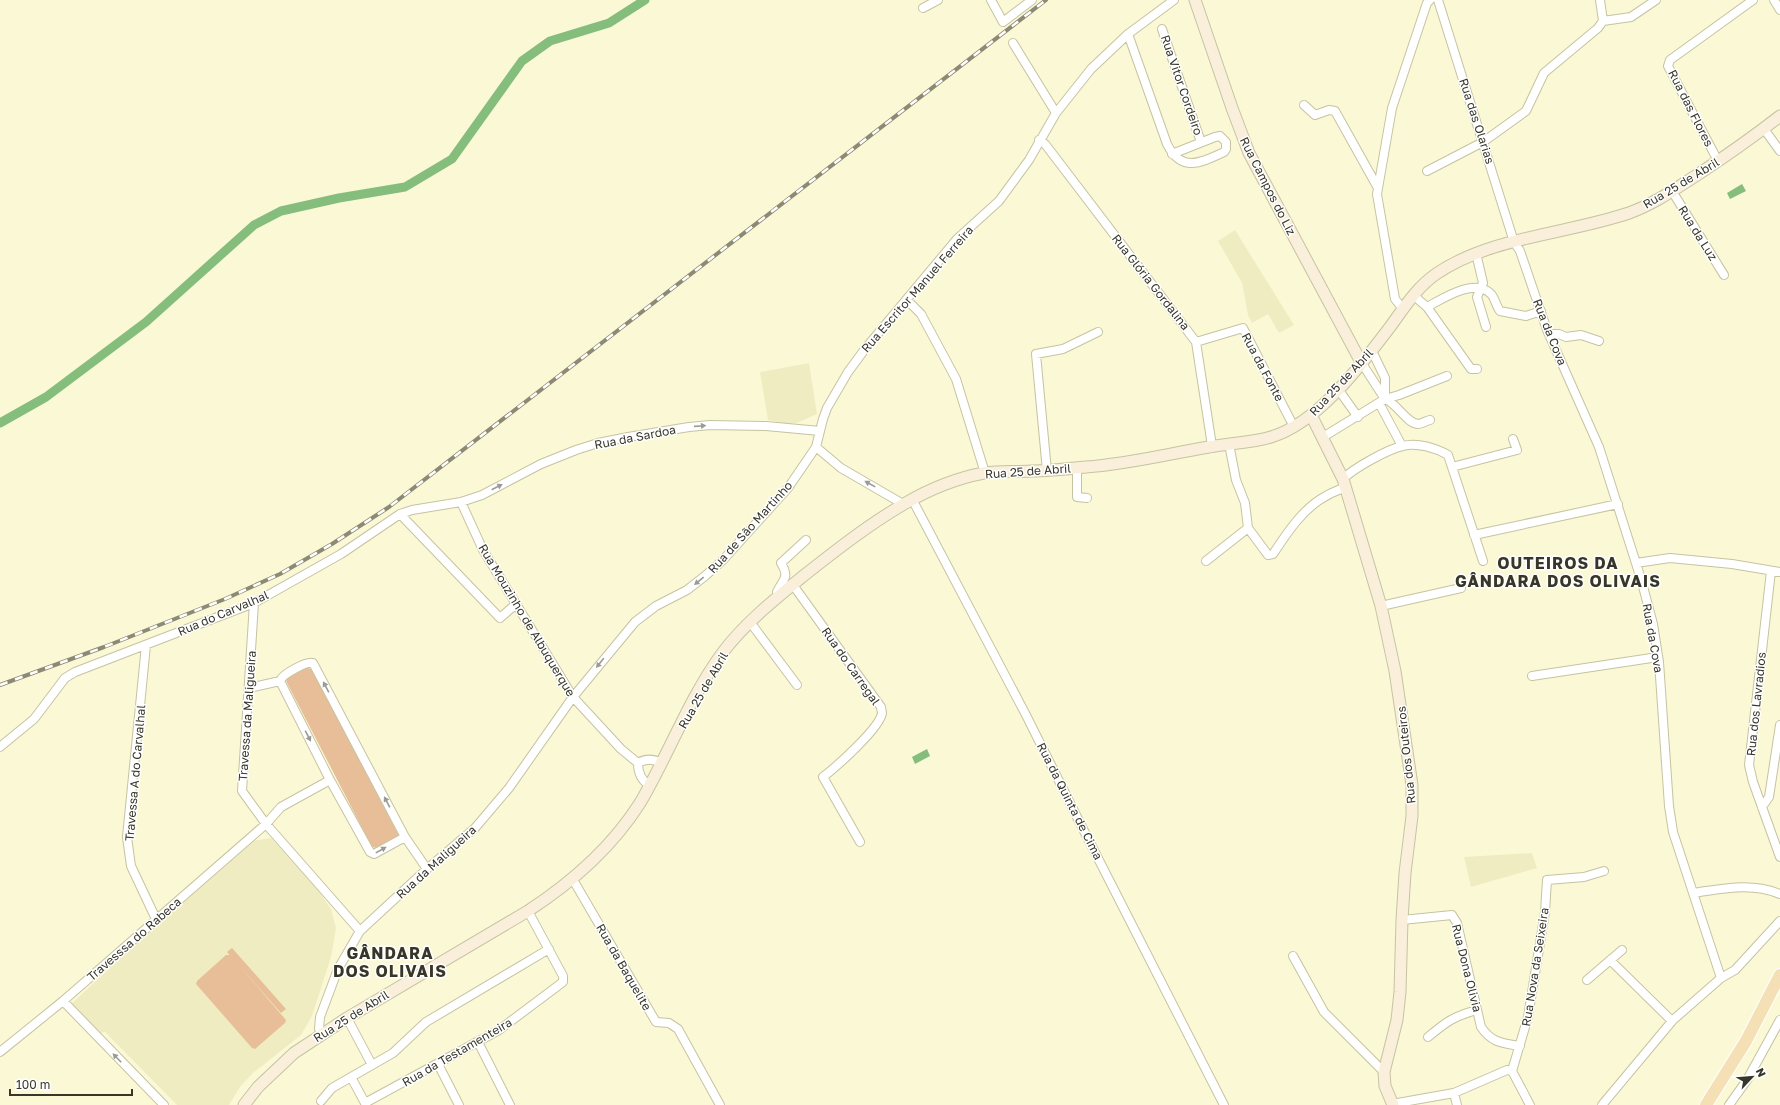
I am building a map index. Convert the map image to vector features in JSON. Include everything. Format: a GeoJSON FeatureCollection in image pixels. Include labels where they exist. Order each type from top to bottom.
{"type":"FeatureCollection","features":[{"type":"Feature","properties":{"kind":"main road","name":"Rua Campos do Liz"},"geometry":{"type":"LineString","coordinates":[[1195,0],[1249,153],[1362,362]]}},
{"type":"Feature","properties":{"kind":"main road","name":"Rua 25 de Abril"},"geometry":{"type":"LineString","coordinates":[[244,1105],[258,1086],[286,1060],[322,1034],[528,911],[572,878],[613,839],[632,815],[650,785],[715,665],[729,645],[750,622],[779,596],[849,541],[908,502],[961,479],[985,473],[1047,471],[1139,461],[1212,446],[1270,437],[1294,427],[1311,415],[1338,389],[1372,351],[1413,295],[1429,279],[1441,270],[1476,253],[1619,216],[1642,208],[1672,191],[1718,161],[1780,116]]}},
{"type":"Feature","properties":{"kind":"main road","name":"Rua dos Outeiros"},"geometry":{"type":"LineString","coordinates":[[1311,415],[1344,483],[1381,606],[1396,678],[1412,795],[1412,816],[1405,873],[1398,1013],[1384,1072],[1385,1086],[1393,1104]]}},
{"type":"Feature","properties":{"kind":"main road"},"geometry":{"type":"LineString","coordinates":[[1706,1105],[1746,1041],[1780,975]]}},
{"type":"Feature","properties":{"kind":"main road","name":"Rua 25 de Abril"},"geometry":{"type":"LineString","coordinates":[[251,1105],[266,1080]]}},
{"type":"Feature","properties":{"kind":"street"},"geometry":{"type":"LineString","coordinates":[[924,8],[938,0]]}},
{"type":"Feature","properties":{"kind":"street"},"geometry":{"type":"LineString","coordinates":[[991,0],[1003,22],[1032,0]]}},
{"type":"Feature","properties":{"kind":"street","name":"Rua Escritor Manuel Ferreira"},"geometry":{"type":"LineString","coordinates":[[816,447],[827,408],[848,372],[882,328],[957,239],[999,201],[1029,160],[1039,140],[1056,113],[1091,69],[1128,34],[1174,0]]}},
{"type":"Feature","properties":{"kind":"street"},"geometry":{"type":"LineString","coordinates":[[1403,309],[1395,299],[1377,194],[1392,108],[1427,3],[1430,0]]}},
{"type":"Feature","properties":{"kind":"street","name":"Rua das Olarias"},"geometry":{"type":"LineString","coordinates":[[1438,0],[1514,242]]}},
{"type":"Feature","properties":{"kind":"street"},"geometry":{"type":"LineString","coordinates":[[1427,171],[1483,142],[1526,111],[1544,73],[1598,28],[1603,21],[1600,0]]}},
{"type":"Feature","properties":{"kind":"street"},"geometry":{"type":"LineString","coordinates":[[1603,21],[1631,17],[1656,0]]}},
{"type":"Feature","properties":{"kind":"street","name":"Rua das Flores"},"geometry":{"type":"LineString","coordinates":[[1718,161],[1668,66],[1670,60],[1753,0]]}},
{"type":"Feature","properties":{"kind":"street"},"geometry":{"type":"LineString","coordinates":[[1774,0],[1780,10]]}},
{"type":"Feature","properties":{"kind":"street","name":"Rua Vitor Cordeiro"},"geometry":{"type":"LineString","coordinates":[[1162,29],[1202,142]]}},
{"type":"Feature","properties":{"kind":"street"},"geometry":{"type":"LineString","coordinates":[[1128,34],[1166,144],[1172,154],[1184,162],[1193,163],[1220,154],[1226,149],[1226,142],[1220,136],[1172,154]]}},
{"type":"Feature","properties":{"kind":"street"},"geometry":{"type":"LineString","coordinates":[[1013,43],[1056,113]]}},
{"type":"Feature","properties":{"kind":"street"},"geometry":{"type":"LineString","coordinates":[[1304,105],[1315,115],[1330,110],[1335,111],[1378,188]]}},
{"type":"Feature","properties":{"kind":"street"},"geometry":{"type":"LineString","coordinates":[[1764,129],[1780,151]]}},
{"type":"Feature","properties":{"kind":"street","name":"Rua Glória Gordalina"},"geometry":{"type":"LineString","coordinates":[[1039,140],[1045,144],[1196,342],[1212,446]]}},
{"type":"Feature","properties":{"kind":"street","name":"Rua da Luz"},"geometry":{"type":"LineString","coordinates":[[1672,191],[1724,275]]}},
{"type":"Feature","properties":{"kind":"street","name":"Rua da Cova"},"geometry":{"type":"LineString","coordinates":[[1514,242],[1520,251],[1549,334],[1599,447],[1636,563],[1653,624],[1658,657],[1672,832],[1721,978]]}},
{"type":"Feature","properties":{"kind":"street"},"geometry":{"type":"LineString","coordinates":[[1476,253],[1483,283],[1477,297],[1486,327]]}},
{"type":"Feature","properties":{"kind":"street"},"geometry":{"type":"LineString","coordinates":[[1427,307],[1456,292],[1468,288],[1480,289],[1491,294],[1500,311],[1526,316],[1541,311]]}},
{"type":"Feature","properties":{"kind":"street"},"geometry":{"type":"LineString","coordinates":[[1413,295],[1427,307],[1471,369],[1477,369]]}},
{"type":"Feature","properties":{"kind":"street"},"geometry":{"type":"LineString","coordinates":[[907,300],[921,314],[956,379],[985,473]]}},
{"type":"Feature","properties":{"kind":"street","name":"Rua da Fonte"},"geometry":{"type":"LineString","coordinates":[[1196,342],[1243,328],[1294,427]]}},
{"type":"Feature","properties":{"kind":"street"},"geometry":{"type":"LineString","coordinates":[[1047,471],[1036,354],[1064,349],[1098,332]]}},
{"type":"Feature","properties":{"kind":"street"},"geometry":{"type":"LineString","coordinates":[[1549,334],[1560,334],[1566,337],[1581,335],[1599,341]]}},
{"type":"Feature","properties":{"kind":"street"},"geometry":{"type":"LineString","coordinates":[[1372,351],[1386,378],[1382,401]]}},
{"type":"Feature","properties":{"kind":"street"},"geometry":{"type":"LineString","coordinates":[[1362,362],[1382,401],[1402,446]]}},
{"type":"Feature","properties":{"kind":"street"},"geometry":{"type":"LineString","coordinates":[[1323,437],[1382,401],[1447,376]]}},
{"type":"Feature","properties":{"kind":"street"},"geometry":{"type":"LineString","coordinates":[[1338,389],[1358,417]]}},
{"type":"Feature","properties":{"kind":"street"},"geometry":{"type":"LineString","coordinates":[[1382,401],[1392,401],[1412,422],[1418,424],[1430,420]]}},
{"type":"Feature","properties":{"kind":"street","name":"Rua da Sardoa"},"geometry":{"type":"LineString","coordinates":[[461,502],[482,495],[541,464],[576,450],[598,443],[628,437],[710,425],[766,426],[820,431]]}},
{"type":"Feature","properties":{"kind":"street"},"geometry":{"type":"LineString","coordinates":[[1452,467],[1517,450],[1513,439]]}},
{"type":"Feature","properties":{"kind":"street"},"geometry":{"type":"LineString","coordinates":[[1229,444],[1236,480],[1245,503],[1248,528],[1268,555],[1273,554],[1290,529],[1309,508],[1344,483],[1351,471],[1402,446],[1415,446],[1437,449],[1448,455],[1483,561]]}},
{"type":"Feature","properties":{"kind":"street"},"geometry":{"type":"LineString","coordinates":[[816,447],[840,468],[908,502]]}},
{"type":"Feature","properties":{"kind":"street","name":"Rua de São Martinho"},"geometry":{"type":"LineString","coordinates":[[573,697],[635,622],[656,606],[687,590],[723,560],[788,488],[816,447]]}},
{"type":"Feature","properties":{"kind":"street"},"geometry":{"type":"LineString","coordinates":[[1077,468],[1077,497],[1087,498]]}},
{"type":"Feature","properties":{"kind":"street","name":"Rua do Carvalhal"},"geometry":{"type":"LineString","coordinates":[[0,747],[34,719],[65,678],[75,672],[254,603],[341,554],[400,514],[412,510],[461,502]]}},
{"type":"Feature","properties":{"kind":"street","name":"Rua Mouzinho de Albuquerque"},"geometry":{"type":"LineString","coordinates":[[461,502],[483,550],[573,697],[621,748],[638,763],[638,769],[641,777],[650,785]]}},
{"type":"Feature","properties":{"kind":"street","name":"Rua da Quinta de Cima"},"geometry":{"type":"LineString","coordinates":[[908,502],[1026,715],[1081,826],[1224,1105]]}},
{"type":"Feature","properties":{"kind":"street"},"geometry":{"type":"LineString","coordinates":[[1474,535],[1618,504]]}},
{"type":"Feature","properties":{"kind":"street"},"geometry":{"type":"LineString","coordinates":[[400,514],[500,618],[516,604]]}},
{"type":"Feature","properties":{"kind":"street"},"geometry":{"type":"LineString","coordinates":[[1206,561],[1248,528]]}},
{"type":"Feature","properties":{"kind":"street"},"geometry":{"type":"LineString","coordinates":[[779,596],[778,592],[786,575],[781,564],[806,540]]}},
{"type":"Feature","properties":{"kind":"street"},"geometry":{"type":"LineString","coordinates":[[1636,563],[1670,558],[1732,564],[1780,572]]}},
{"type":"Feature","properties":{"kind":"street","name":"Rua dos Lavradios"},"geometry":{"type":"LineString","coordinates":[[1771,571],[1749,765],[1753,782],[1780,857]]}},
{"type":"Feature","properties":{"kind":"street","name":"Rua do Carregal"},"geometry":{"type":"LineString","coordinates":[[793,585],[881,707],[882,714],[879,721],[846,759],[820,779],[860,842]]}},
{"type":"Feature","properties":{"kind":"street"},"geometry":{"type":"LineString","coordinates":[[1381,606],[1461,588]]}},
{"type":"Feature","properties":{"kind":"street","name":"Travessa da Maligueira"},"geometry":{"type":"LineString","coordinates":[[254,603],[242,791],[266,824],[360,931]]}},
{"type":"Feature","properties":{"kind":"street"},"geometry":{"type":"LineString","coordinates":[[750,622],[797,686]]}},
{"type":"Feature","properties":{"kind":"street","name":"Travessa A do Carvalhal"},"geometry":{"type":"LineString","coordinates":[[146,645],[127,837],[131,866],[156,919]]}},
{"type":"Feature","properties":{"kind":"street"},"geometry":{"type":"LineString","coordinates":[[1532,676],[1658,657]]}},
{"type":"Feature","properties":{"kind":"street"},"geometry":{"type":"LineString","coordinates":[[249,688],[280,680],[283,675],[308,662],[313,663],[405,837],[428,869]]}},
{"type":"Feature","properties":{"kind":"street"},"geometry":{"type":"LineString","coordinates":[[280,680],[330,780],[372,854],[405,837]]}},
{"type":"Feature","properties":{"kind":"street","name":"Rua da Maligueira"},"geometry":{"type":"LineString","coordinates":[[322,1034],[319,1029],[320,1017],[338,969],[360,931],[480,822],[509,788],[573,697]]}},
{"type":"Feature","properties":{"kind":"street"},"geometry":{"type":"LineString","coordinates":[[1762,807],[1769,797],[1780,725]]}},
{"type":"Feature","properties":{"kind":"street"},"geometry":{"type":"LineString","coordinates":[[638,763],[656,760],[662,763]]}},
{"type":"Feature","properties":{"kind":"street","name":"Travesssa do Rabeca"},"geometry":{"type":"LineString","coordinates":[[0,1052],[63,1001],[266,824],[281,807],[330,780]]}},
{"type":"Feature","properties":{"kind":"street","name":"Rua Nova da Seixeira"},"geometry":{"type":"LineString","coordinates":[[1512,1071],[1528,1017],[1545,912],[1547,880],[1584,877],[1604,872]]}},
{"type":"Feature","properties":{"kind":"street","name":"Rua da Baquelite"},"geometry":{"type":"LineString","coordinates":[[572,878],[656,1022],[669,1022],[678,1028],[720,1105]]}},
{"type":"Feature","properties":{"kind":"street"},"geometry":{"type":"LineString","coordinates":[[1693,893],[1745,887],[1766,888],[1780,894]]}},
{"type":"Feature","properties":{"kind":"street","name":"Rua da Testamenteira"},"geometry":{"type":"LineString","coordinates":[[351,1077],[365,1103],[499,1030],[563,982],[563,976],[528,911]]}},
{"type":"Feature","properties":{"kind":"street","name":"Rua Dona Olivia"},"geometry":{"type":"LineString","coordinates":[[1402,920],[1452,915],[1457,922],[1481,1027],[1488,1037],[1501,1042],[1520,1046]]}},
{"type":"Feature","properties":{"kind":"street"},"geometry":{"type":"LineString","coordinates":[[1602,1105],[1672,1021],[1721,978],[1735,970],[1780,922]]}},
{"type":"Feature","properties":{"kind":"street"},"geometry":{"type":"LineString","coordinates":[[321,1101],[332,1088],[400,1047],[426,1022],[549,949]]}},
{"type":"Feature","properties":{"kind":"street"},"geometry":{"type":"LineString","coordinates":[[1587,980],[1622,950]]}},
{"type":"Feature","properties":{"kind":"street"},"geometry":{"type":"LineString","coordinates":[[1293,956],[1324,1012],[1384,1072]]}},
{"type":"Feature","properties":{"kind":"street"},"geometry":{"type":"LineString","coordinates":[[1610,960],[1672,1021]]}},
{"type":"Feature","properties":{"kind":"street"},"geometry":{"type":"LineString","coordinates":[[63,1001],[164,1105]]}},
{"type":"Feature","properties":{"kind":"street"},"geometry":{"type":"LineString","coordinates":[[1428,1037],[1449,1020],[1477,1010]]}},
{"type":"Feature","properties":{"kind":"street"},"geometry":{"type":"LineString","coordinates":[[347,1018],[372,1065]]}},
{"type":"Feature","properties":{"kind":"street"},"geometry":{"type":"LineString","coordinates":[[1729,1105],[1747,1080],[1780,1020]]}},
{"type":"Feature","properties":{"kind":"street"},"geometry":{"type":"LineString","coordinates":[[478,1042],[510,1105]]}},
{"type":"Feature","properties":{"kind":"street"},"geometry":{"type":"LineString","coordinates":[[438,1064],[459,1105]]}},
{"type":"Feature","properties":{"kind":"street"},"geometry":{"type":"LineString","coordinates":[[1393,1104],[1454,1092],[1507,1070],[1512,1071],[1530,1105]]}},
{"type":"Feature","properties":{"kind":"street"},"geometry":{"type":"LineString","coordinates":[[1454,1092],[1457,1105]]}},
{"type":"Feature","properties":{"kind":"shaded area"},"geometry":{"type":"Polygon","coordinates":[[[1742,184],[1746,191],[1730,199],[1727,193],[1742,184]]]}},
{"type":"Feature","properties":{"kind":"shaded area"},"geometry":{"type":"Polygon","coordinates":[[[1235,230],[1294,325],[1279,333],[1268,314],[1252,323],[1248,315],[1242,283],[1218,241],[1235,230]]]}},
{"type":"Feature","properties":{"kind":"shaded area"},"geometry":{"type":"Polygon","coordinates":[[[809,363],[817,414],[797,423],[788,424],[768,420],[760,372],[809,363]]]}},
{"type":"Feature","properties":{"kind":"shaded area"},"geometry":{"type":"Polygon","coordinates":[[[307,668],[313,669],[398,834],[398,837],[377,848],[372,847],[286,681],[288,677],[307,668]]]}},
{"type":"Feature","properties":{"kind":"shaded area"},"geometry":{"type":"Polygon","coordinates":[[[927,749],[930,756],[915,764],[912,757],[927,749]]]}},
{"type":"Feature","properties":{"kind":"shaded area"},"geometry":{"type":"Polygon","coordinates":[[[271,838],[318,890],[331,909],[336,928],[331,957],[312,1016],[301,1035],[253,1073],[240,1087],[229,1105],[177,1105],[105,1032],[100,1033],[71,1004],[155,926],[252,841],[271,838]]]}},
{"type":"Feature","properties":{"kind":"shaded area"},"geometry":{"type":"Polygon","coordinates":[[[1532,853],[1537,868],[1471,887],[1464,857],[1532,853]]]}},
{"type":"Feature","properties":{"kind":"shaded area"},"geometry":{"type":"Polygon","coordinates":[[[232,948],[286,1009],[281,1013],[227,952],[232,948]]]}},
{"type":"Feature","properties":{"kind":"shaded area"},"geometry":{"type":"Polygon","coordinates":[[[226,955],[230,955],[286,1020],[285,1023],[255,1049],[252,1048],[196,984],[197,981],[226,955]]]}},
{"type":"Feature","properties":{"kind":"waterway"},"geometry":{"type":"LineString","coordinates":[[0,423],[46,397],[146,322],[254,225],[281,211],[339,198],[405,187],[452,159],[522,61],[550,41],[609,23],[645,0]]}},
{"type":"Feature","properties":{"kind":"railway"},"geometry":{"type":"LineString","coordinates":[[0,685],[104,647],[225,599],[280,574],[332,544],[389,507],[1046,0]]}},
{"type":"Feature","properties":{"kind":"district","name":"OUTEIROS DA GÂNDARA DOS OLIVAIS"},"geometry":{"type":"Point","coordinates":[1558,572]}},
{"type":"Feature","properties":{"kind":"district","name":"GÂNDARA DOS OLIVAIS"},"geometry":{"type":"Point","coordinates":[390,962]}}]}
